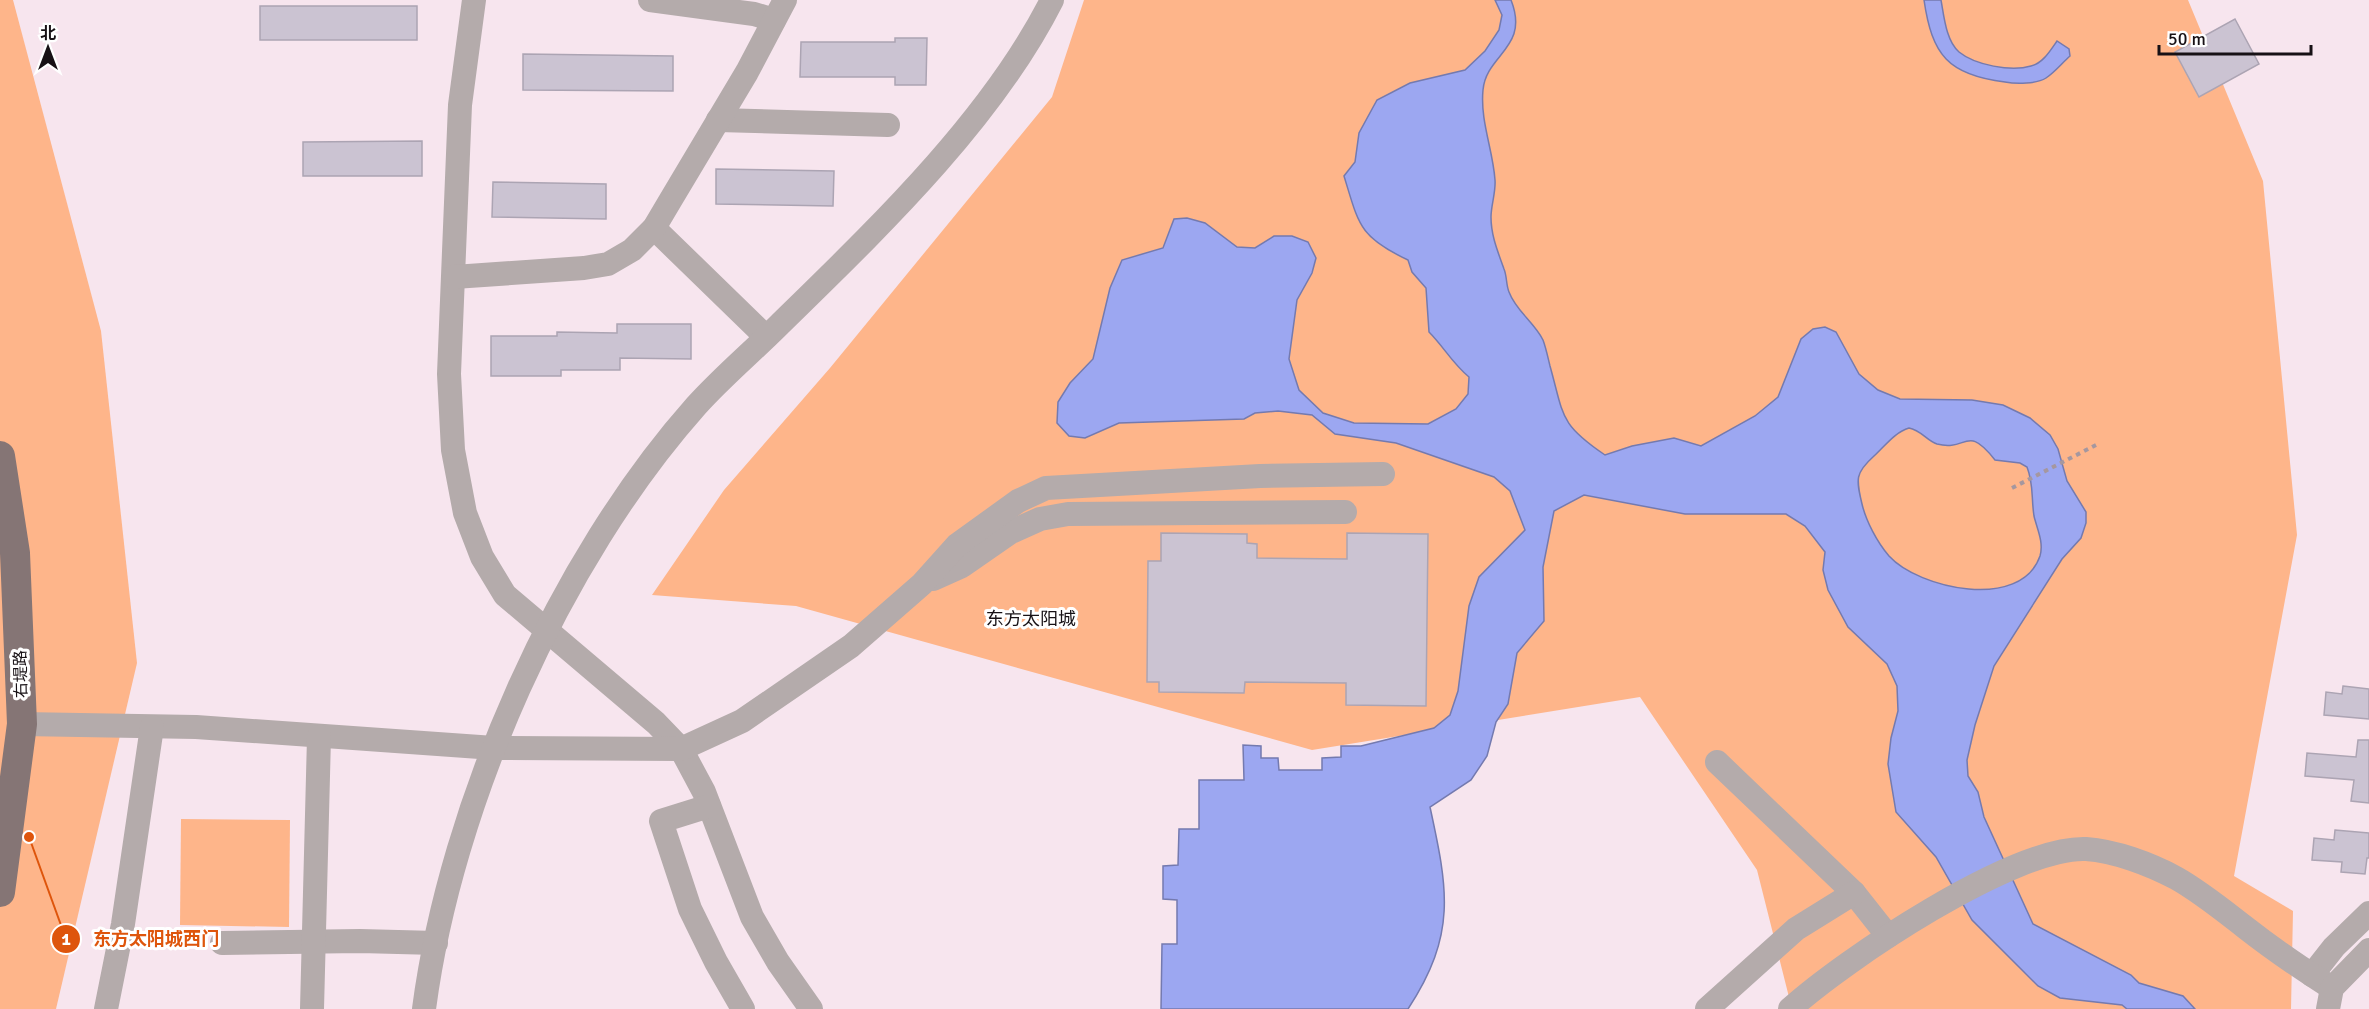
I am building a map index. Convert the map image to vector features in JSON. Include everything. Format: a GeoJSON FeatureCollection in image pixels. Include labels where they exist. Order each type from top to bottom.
{"type":"FeatureCollection","features":[{"type":"Feature","properties":{"kind":"main road","name":"右堤路"},"geometry":{"type":"LineString","coordinates":[[0,456],[15,554],[22,724],[0,892]]}},
{"type":"Feature","properties":{"kind":"street"},"geometry":{"type":"LineString","coordinates":[[474,0],[460,105],[449,374],[453,450],[465,513],[482,557],[505,595],[547,633],[656,723],[681,749],[710,806],[752,917],[777,962],[810,1009]]}},
{"type":"Feature","properties":{"kind":"street"},"geometry":{"type":"LineString","coordinates":[[650,0],[754,14],[779,10]]}},
{"type":"Feature","properties":{"kind":"street"},"geometry":{"type":"LineString","coordinates":[[424,1009],[451,871],[494,748],[557,610],[632,486],[697,405],[856,249],[981,113],[1052,0]]}},
{"type":"Feature","properties":{"kind":"street"},"geometry":{"type":"LineString","coordinates":[[454,277],[584,268],[608,264],[632,250],[654,228],[779,10]]}},
{"type":"Feature","properties":{"kind":"street"},"geometry":{"type":"LineString","coordinates":[[718,120],[888,125]]}},
{"type":"Feature","properties":{"kind":"street"},"geometry":{"type":"LineString","coordinates":[[654,228],[766,337]]}},
{"type":"Feature","properties":{"kind":"street"},"geometry":{"type":"LineString","coordinates":[[22,724],[152,727],[494,748],[681,749],[742,721],[851,646],[922,584],[957,545],[1018,501],[1046,488],[1260,476],[1383,474]]}},
{"type":"Feature","properties":{"kind":"street"},"geometry":{"type":"LineString","coordinates":[[922,584],[962,566],[1011,532],[1040,519],[1068,514],[1345,512]]}},
{"type":"Feature","properties":{"kind":"street"},"geometry":{"type":"LineString","coordinates":[[106,1009],[123,924],[152,727]]}},
{"type":"Feature","properties":{"kind":"street"},"geometry":{"type":"LineString","coordinates":[[312,1009],[318,737]]}},
{"type":"Feature","properties":{"kind":"street"},"geometry":{"type":"LineString","coordinates":[[1717,762],[1854,893],[1888,936]]}},
{"type":"Feature","properties":{"kind":"street"},"geometry":{"type":"LineString","coordinates":[[710,806],[661,821],[690,909],[716,962],[743,1009]]}},
{"type":"Feature","properties":{"kind":"street"},"geometry":{"type":"LineString","coordinates":[[1790,1009],[1888,936],[1925,914],[2019,865],[2056,852],[2085,849],[2110,853],[2176,878],[2324,991]]}},
{"type":"Feature","properties":{"kind":"street"},"geometry":{"type":"LineString","coordinates":[[1707,1009],[1796,929],[1854,893]]}},
{"type":"Feature","properties":{"kind":"street"},"geometry":{"type":"LineString","coordinates":[[2324,991],[2334,947],[2369,913]]}},
{"type":"Feature","properties":{"kind":"street"},"geometry":{"type":"LineString","coordinates":[[222,943],[312,941],[436,943]]}},
{"type":"Feature","properties":{"kind":"street"},"geometry":{"type":"LineString","coordinates":[[2324,991],[2369,950]]}},
{"type":"Feature","properties":{"kind":"path"},"geometry":{"type":"LineString","coordinates":[[2012,488],[2097,445]]}},
{"type":"Feature","properties":{"kind":"shaded area"},"geometry":{"type":"Polygon","coordinates":[[[0,0],[13,0],[101,331],[137,663],[56,1009],[0,1009],[0,0]]]}},
{"type":"Feature","properties":{"kind":"shaded area"},"geometry":{"type":"Polygon","coordinates":[[[1084,0],[2188,0],[2263,181],[2297,535],[2234,876],[2293,911],[2291,1009],[1792,1009],[1757,870],[1640,697],[1312,750],[796,606],[652,595],[724,490],[830,368],[1052,97],[1084,0]]]}},
{"type":"Feature","properties":{"kind":"shaded area"},"geometry":{"type":"Polygon","coordinates":[[[181,819],[290,820],[289,927],[180,925],[181,819]]]}},
{"type":"Feature","properties":{"kind":"water"},"geometry":{"type":"Polygon","coordinates":[[[1495,0],[1511,0],[1515,29],[1505,50],[1491,68],[1483,90],[1483,113],[1495,180],[1491,224],[1508,289],[1520,311],[1543,340],[1565,418],[1590,444],[1605,455],[1632,446],[1674,438],[1701,446],[1755,416],[1778,397],[1801,339],[1813,329],[1825,327],[1836,332],[1859,374],[1878,390],[1900,399],[1972,400],[2003,405],[2030,418],[2050,435],[2058,449],[2067,481],[2086,512],[2086,523],[2081,538],[2062,559],[1994,666],[1975,725],[1967,760],[1968,776],[1978,792],[1984,817],[2033,924],[2131,975],[2139,983],[2183,996],[2195,1009],[2127,1009],[2122,1005],[2060,998],[2038,986],[1972,920],[1936,857],[1896,812],[1888,764],[1891,738],[1898,711],[1897,686],[1887,664],[1848,627],[1828,590],[1823,570],[1825,552],[1805,526],[1786,514],[1685,514],[1584,495],[1554,511],[1543,567],[1544,621],[1517,653],[1508,704],[1496,722],[1487,756],[1471,780],[1430,807],[1441,863],[1444,911],[1435,957],[1408,1009],[1161,1009],[1162,944],[1177,944],[1177,900],[1163,899],[1163,866],[1178,865],[1179,829],[1199,829],[1199,780],[1244,780],[1243,745],[1261,746],[1261,758],[1278,758],[1279,770],[1322,770],[1322,758],[1341,757],[1341,746],[1361,746],[1434,728],[1450,715],[1458,691],[1469,606],[1479,577],[1525,530],[1510,491],[1494,477],[1396,443],[1335,434],[1312,415],[1278,411],[1255,413],[1244,419],[1119,423],[1085,438],[1069,436],[1057,423],[1058,402],[1070,383],[1093,359],[1110,288],[1122,260],[1163,248],[1174,219],[1187,218],[1205,223],[1237,247],[1255,248],[1274,236],[1292,236],[1308,242],[1316,258],[1312,273],[1297,300],[1289,359],[1299,390],[1323,413],[1354,423],[1428,424],[1456,409],[1468,394],[1469,377],[1429,332],[1426,288],[1412,272],[1408,260],[1379,244],[1363,228],[1353,207],[1344,176],[1355,162],[1359,133],[1377,100],[1410,83],[1465,70],[1485,51],[1499,30],[1502,15],[1495,0]],[[1909,428],[1895,436],[1868,462],[1860,472],[1858,482],[1866,517],[1876,538],[1889,556],[1903,568],[1923,578],[1969,589],[1992,589],[2013,584],[2029,573],[2040,556],[2041,546],[2027,467],[2020,463],[1995,460],[1978,443],[1972,441],[1955,445],[1937,444],[1909,428]]]}},
{"type":"Feature","properties":{"kind":"water"},"geometry":{"type":"Polygon","coordinates":[[[1924,0],[1941,0],[1951,41],[1959,52],[1974,61],[2004,68],[2023,68],[2043,59],[2057,41],[2069,49],[2070,56],[2046,78],[2032,82],[2010,83],[1969,74],[1946,59],[1938,48],[1927,19],[1924,0]]]}},
{"type":"Feature","properties":{"kind":"building"},"geometry":{"type":"Polygon","coordinates":[[[260,6],[417,6],[417,40],[260,40],[260,6]]]}},
{"type":"Feature","properties":{"kind":"building"},"geometry":{"type":"Polygon","coordinates":[[[2235,19],[2259,64],[2199,97],[2175,52],[2235,19]]]}},
{"type":"Feature","properties":{"kind":"building"},"geometry":{"type":"Polygon","coordinates":[[[895,38],[927,38],[926,85],[895,85],[895,77],[800,77],[801,42],[895,42],[895,38]]]}},
{"type":"Feature","properties":{"kind":"building"},"geometry":{"type":"Polygon","coordinates":[[[523,54],[673,56],[673,91],[523,90],[523,54]]]}},
{"type":"Feature","properties":{"kind":"building"},"geometry":{"type":"Polygon","coordinates":[[[422,141],[422,176],[303,176],[303,142],[422,141]]]}},
{"type":"Feature","properties":{"kind":"building"},"geometry":{"type":"Polygon","coordinates":[[[716,169],[834,171],[833,206],[716,204],[716,169]]]}},
{"type":"Feature","properties":{"kind":"building"},"geometry":{"type":"Polygon","coordinates":[[[493,182],[606,184],[606,219],[492,217],[493,182]]]}},
{"type":"Feature","properties":{"kind":"building"},"geometry":{"type":"Polygon","coordinates":[[[617,324],[691,324],[691,359],[620,358],[620,370],[561,370],[561,376],[491,376],[491,336],[557,336],[557,332],[617,333],[617,324]]]}},
{"type":"Feature","properties":{"kind":"building"},"geometry":{"type":"Polygon","coordinates":[[[1161,533],[1247,534],[1247,543],[1257,544],[1257,558],[1347,559],[1347,533],[1428,534],[1426,706],[1346,705],[1346,683],[1245,682],[1244,693],[1159,692],[1159,682],[1147,682],[1148,561],[1161,561],[1161,533]]]}},
{"type":"Feature","properties":{"kind":"building"},"geometry":{"type":"Polygon","coordinates":[[[2343,686],[2369,689],[2369,719],[2324,715],[2326,692],[2342,694],[2343,686]]]}},
{"type":"Feature","properties":{"kind":"building"},"geometry":{"type":"Polygon","coordinates":[[[2358,740],[2369,740],[2369,803],[2351,801],[2354,780],[2305,776],[2307,753],[2356,757],[2358,740]]]}},
{"type":"Feature","properties":{"kind":"building"},"geometry":{"type":"Polygon","coordinates":[[[2335,830],[2369,833],[2369,858],[2367,858],[2365,874],[2341,872],[2342,862],[2312,860],[2314,838],[2334,840],[2335,830]]]}},
{"type":"Feature","properties":{"kind":"place","name":"东方太阳城西门"},"geometry":{"type":"Point","coordinates":[29,837]}},
{"type":"Feature","properties":{"kind":"district","name":"东方太阳城"},"geometry":{"type":"Point","coordinates":[1031,619]}}]}
